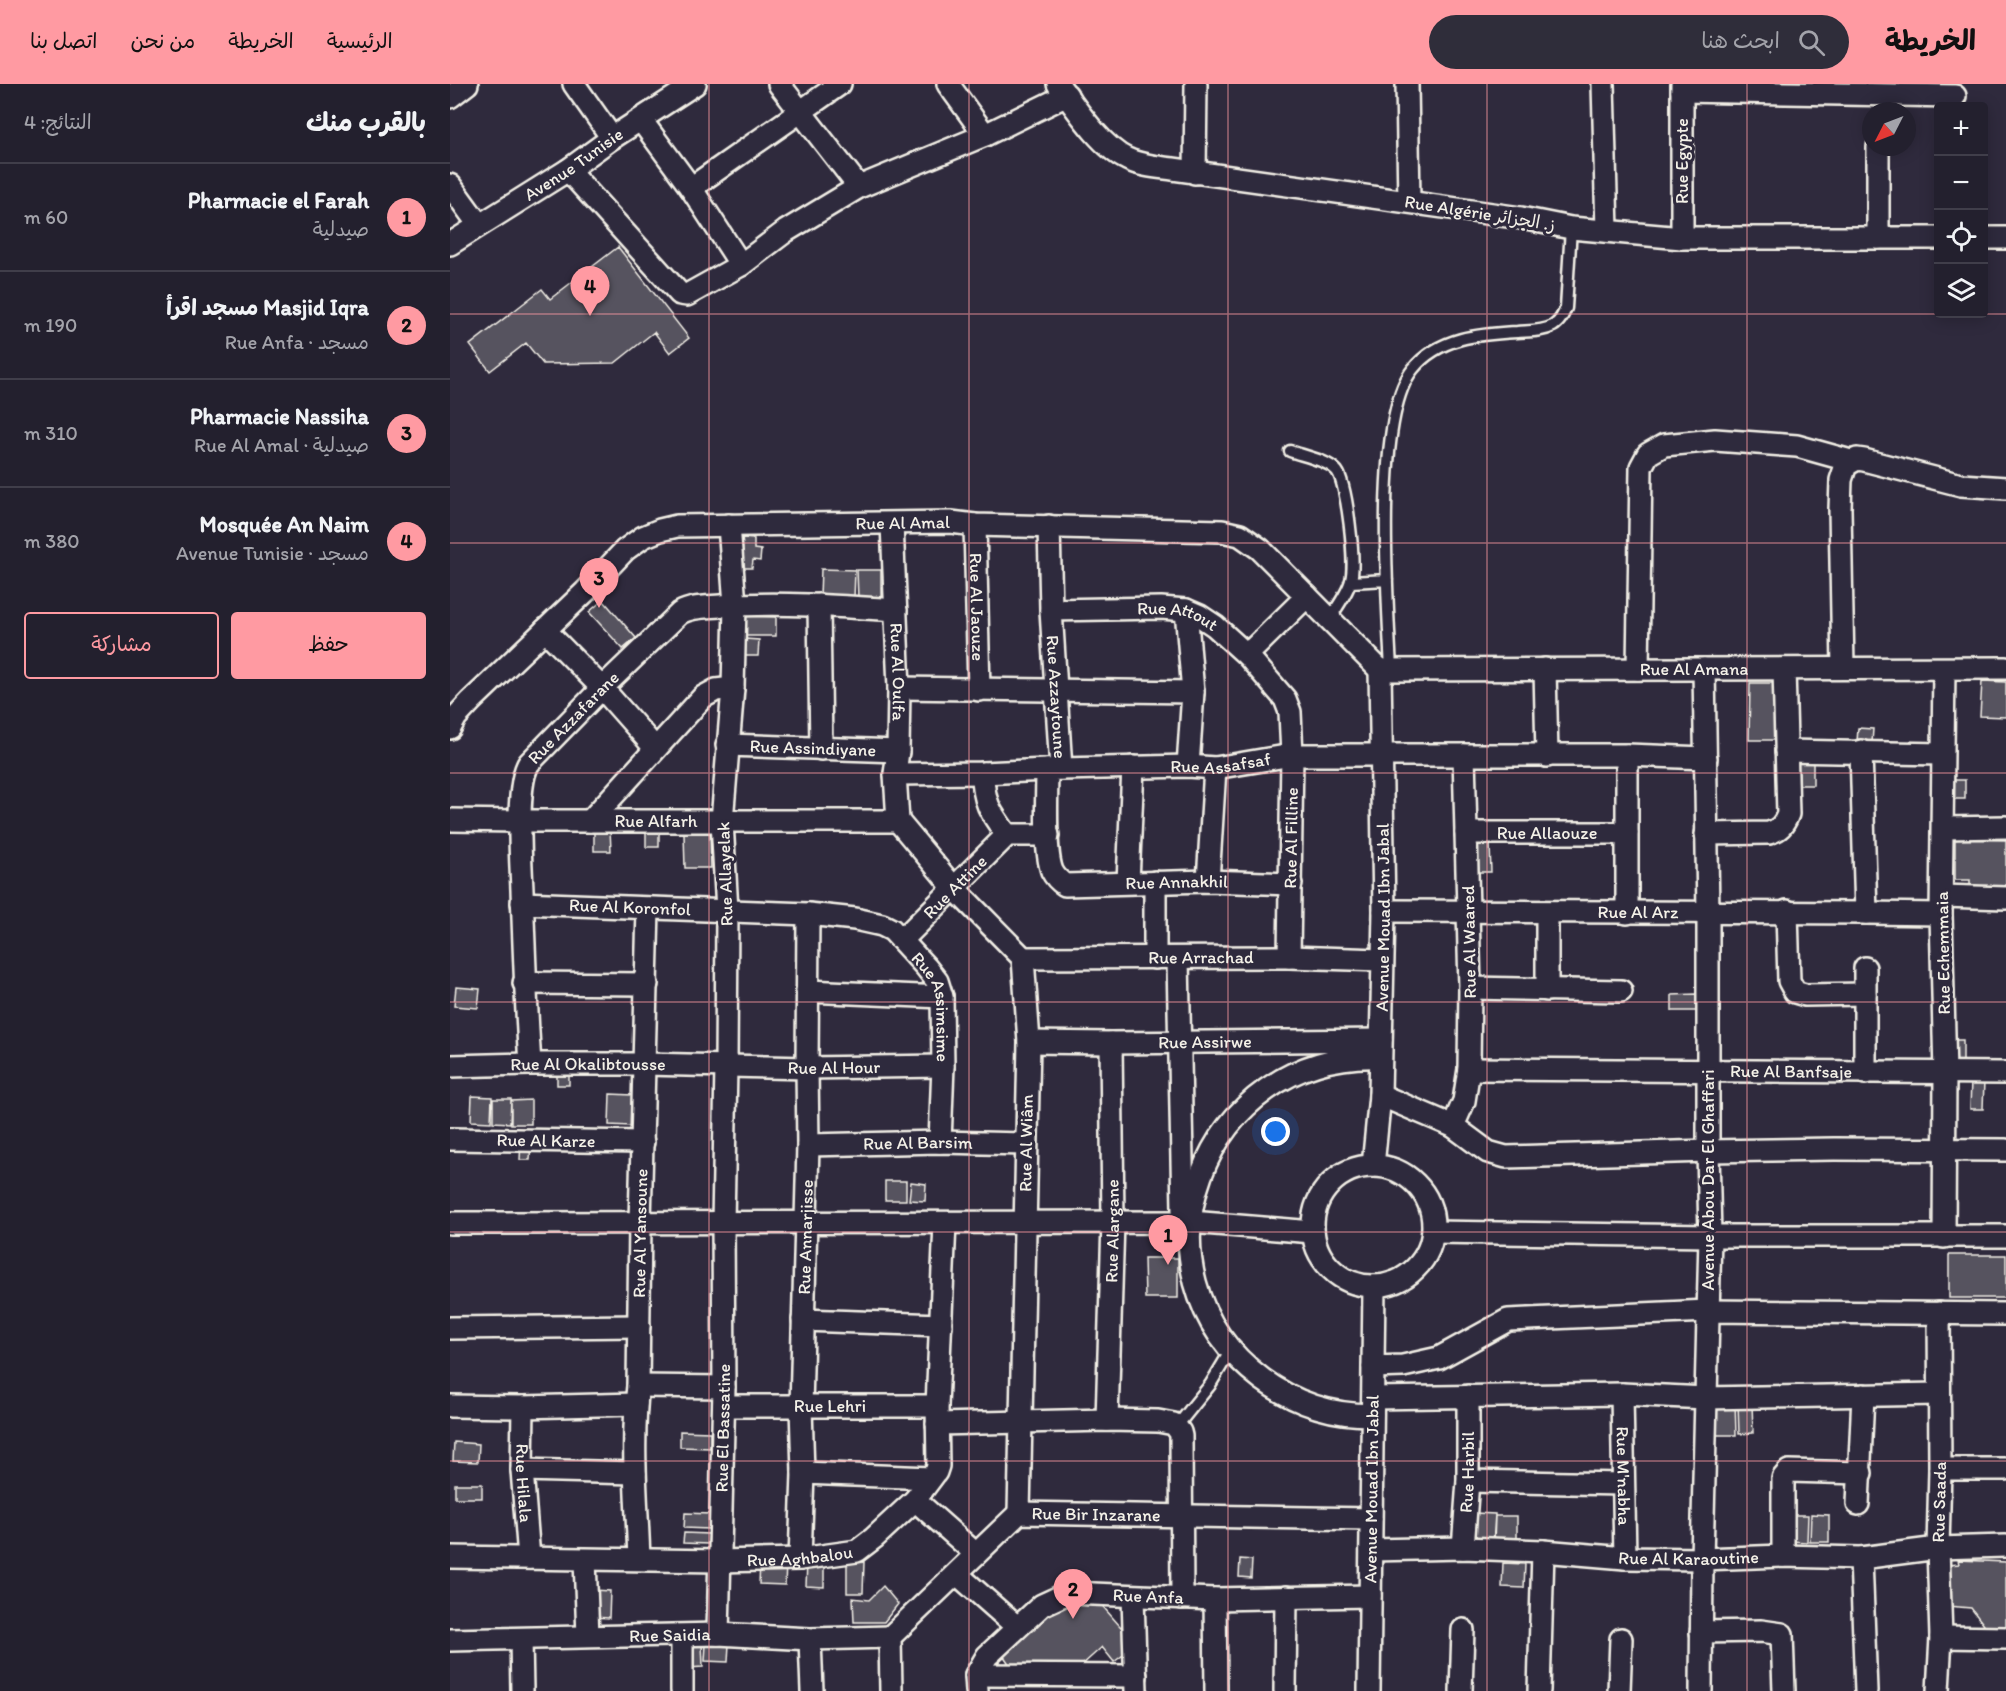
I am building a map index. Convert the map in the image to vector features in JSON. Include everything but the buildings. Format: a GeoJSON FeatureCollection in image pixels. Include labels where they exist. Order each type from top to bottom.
{"type":"FeatureCollection","features":[{"type":"Feature","properties":{"kind":"street"},"geometry":{"type":"LineString","coordinates":[[450,97],[467,84]]}},
{"type":"Feature","properties":{"kind":"street"},"geometry":{"type":"LineString","coordinates":[[574,84],[612,138]]}},
{"type":"Feature","properties":{"kind":"street","name":"Avenue Tunisie"},"geometry":{"type":"LineString","coordinates":[[450,244],[568,170],[612,138],[695,84]]}},
{"type":"Feature","properties":{"kind":"street"},"geometry":{"type":"LineString","coordinates":[[779,84],[859,188]]}},
{"type":"Feature","properties":{"kind":"street"},"geometry":{"type":"LineString","coordinates":[[691,188],[840,84]]}},
{"type":"Feature","properties":{"kind":"street"},"geometry":{"type":"LineString","coordinates":[[948,84],[985,135]]}},
{"type":"Feature","properties":{"kind":"street"},"geometry":{"type":"LineString","coordinates":[[1195,173],[1196,84]]}},
{"type":"Feature","properties":{"kind":"street"},"geometry":{"type":"LineString","coordinates":[[1407,84],[1409,201]]}},
{"type":"Feature","properties":{"kind":"street"},"geometry":{"type":"LineString","coordinates":[[1603,84],[1607,231]]}},
{"type":"Feature","properties":{"kind":"street"},"geometry":{"type":"LineString","coordinates":[[1682,87],[1819,88],[1887,96],[1955,95]]}},
{"type":"Feature","properties":{"kind":"street","name":"Rue Egypte"},"geometry":{"type":"LineString","coordinates":[[1682,87],[1682,238]]}},
{"type":"Feature","properties":{"kind":"street"},"geometry":{"type":"LineString","coordinates":[[568,170],[680,294],[693,293],[741,265],[786,231],[859,188],[985,135],[1062,89]]}},
{"type":"Feature","properties":{"kind":"street","name":"Rue Algérie ز. الجزائر"},"geometry":{"type":"LineString","coordinates":[[1062,89],[1102,138],[1127,159],[1195,173],[1409,201],[1571,228],[1682,238],[1934,238]]}},
{"type":"Feature","properties":{"kind":"street"},"geometry":{"type":"LineString","coordinates":[[641,120],[691,188],[741,265]]}},
{"type":"Feature","properties":{"kind":"street"},"geometry":{"type":"LineString","coordinates":[[1878,156],[1878,238]]}},
{"type":"Feature","properties":{"kind":"street"},"geometry":{"type":"LineString","coordinates":[[450,184],[479,225]]}},
{"type":"Feature","properties":{"kind":"street"},"geometry":{"type":"LineString","coordinates":[[1988,238],[2006,238]]}},
{"type":"Feature","properties":{"kind":"street"},"geometry":{"type":"LineString","coordinates":[[1638,669],[1641,467],[1648,454],[1664,445],[1715,440],[1797,446],[1851,461],[1864,460],[1961,485],[2006,488]]}},
{"type":"Feature","properties":{"kind":"street"},"geometry":{"type":"LineString","coordinates":[[1843,668],[1840,490],[1842,471],[1851,461]]}},
{"type":"Feature","properties":{"kind":"street","name":"Rue Al Amal"},"geometry":{"type":"LineString","coordinates":[[450,728],[456,717],[471,701],[585,592],[613,561],[643,537],[677,526],[951,522],[975,525],[1204,529],[1231,532],[1240,535],[1260,549],[1329,620],[1386,670]]}},
{"type":"Feature","properties":{"kind":"street","name":"Rue Al Oulfa"},"geometry":{"type":"LineString","coordinates":[[892,524],[899,688],[898,751],[895,774],[898,821]]}},
{"type":"Feature","properties":{"kind":"street","name":"Rue Allayelak"},"geometry":{"type":"LineString","coordinates":[[723,1223],[727,911],[722,821],[733,688],[735,605],[729,525]]}},
{"type":"Feature","properties":{"kind":"street","name":"Rue Al Jaouze"},"geometry":{"type":"LineString","coordinates":[[975,525],[979,690]]}},
{"type":"Feature","properties":{"kind":"street","name":"Rue Azzaytoune"},"geometry":{"type":"LineString","coordinates":[[1049,526],[1051,610],[1057,690],[1054,769],[1048,835],[1052,870],[1065,885]]}},
{"type":"Feature","properties":{"kind":"street"},"geometry":{"type":"LineString","coordinates":[[1247,655],[1306,596]]}},
{"type":"Feature","properties":{"kind":"street","name":"Rue Azzafarane"},"geometry":{"type":"LineString","coordinates":[[530,1064],[524,983],[520,821],[526,767],[602,688],[680,613],[687,609],[735,605],[819,605],[896,610]]}},
{"type":"Feature","properties":{"kind":"street"},"geometry":{"type":"LineString","coordinates":[[819,605],[821,749]]}},
{"type":"Feature","properties":{"kind":"street","name":"Rue Attout"},"geometry":{"type":"LineString","coordinates":[[1051,610],[1161,608],[1186,610],[1215,626],[1247,655],[1276,687]]}},
{"type":"Feature","properties":{"kind":"street"},"geometry":{"type":"LineString","coordinates":[[1186,610],[1193,692],[1188,766]]}},
{"type":"Feature","properties":{"kind":"street"},"geometry":{"type":"LineString","coordinates":[[545,630],[602,688],[655,748]]}},
{"type":"Feature","properties":{"kind":"street","name":"Rue Al Amana"},"geometry":{"type":"LineString","coordinates":[[1386,670],[2006,668]]}},
{"type":"Feature","properties":{"kind":"street"},"geometry":{"type":"LineString","coordinates":[[1545,669],[1546,756]]}},
{"type":"Feature","properties":{"kind":"street","name":"Avenue Abou Dar El Ghaffari"},"geometry":{"type":"LineString","coordinates":[[1701,1691],[1710,1236],[1707,1150],[1708,912],[1704,669]]}},
{"type":"Feature","properties":{"kind":"street"},"geometry":{"type":"LineString","coordinates":[[1706,834],[1769,833],[1782,826],[1788,814],[1784,669]]}},
{"type":"Feature","properties":{"kind":"street","name":"Rue Echemmaia"},"geometry":{"type":"LineString","coordinates":[[1944,669],[1942,754],[1944,1237]]}},
{"type":"Feature","properties":{"kind":"street","name":"Avenue Mouad Ibn Jabal"},"geometry":{"type":"LineString","coordinates":[[1373,1166],[1380,1095],[1383,911],[1381,755],[1386,670]]}},
{"type":"Feature","properties":{"kind":"street","name":"Rue Al Filline"},"geometry":{"type":"LineString","coordinates":[[1276,687],[1285,699],[1290,712],[1292,755],[1289,957]]}},
{"type":"Feature","properties":{"kind":"street"},"geometry":{"type":"LineString","coordinates":[[590,821],[703,697],[716,690],[733,688]]}},
{"type":"Feature","properties":{"kind":"street"},"geometry":{"type":"LineString","coordinates":[[899,688],[1193,692]]}},
{"type":"Feature","properties":{"kind":"street","name":"Rue Assindiyane"},"geometry":{"type":"LineString","coordinates":[[727,745],[898,751]]}},
{"type":"Feature","properties":{"kind":"street"},"geometry":{"type":"LineString","coordinates":[[1786,752],[1861,751],[1942,754]]}},
{"type":"Feature","properties":{"kind":"street"},"geometry":{"type":"LineString","coordinates":[[1861,751],[1866,913]]}},
{"type":"Feature","properties":{"kind":"street","name":"Rue Assafsaf"},"geometry":{"type":"LineString","coordinates":[[895,774],[1133,767],[1215,768],[1292,755],[1381,755]]}},
{"type":"Feature","properties":{"kind":"street"},"geometry":{"type":"LineString","coordinates":[[1381,755],[1627,755],[1706,758]]}},
{"type":"Feature","properties":{"kind":"street","name":"Rue Al Waared"},"geometry":{"type":"LineString","coordinates":[[1453,1126],[1464,1101],[1469,1070],[1469,913],[1464,755]]}},
{"type":"Feature","properties":{"kind":"street"},"geometry":{"type":"LineString","coordinates":[[1627,755],[1627,913]]}},
{"type":"Feature","properties":{"kind":"street"},"geometry":{"type":"LineString","coordinates":[[1128,882],[1133,767]]}},
{"type":"Feature","properties":{"kind":"street"},"geometry":{"type":"LineString","coordinates":[[1208,881],[1215,768]]}},
{"type":"Feature","properties":{"kind":"street"},"geometry":{"type":"LineString","coordinates":[[983,773],[983,787],[989,810],[1007,835],[1048,835]]}},
{"type":"Feature","properties":{"kind":"street","name":"Rue Alfarh"},"geometry":{"type":"LineString","coordinates":[[450,820],[898,821]]}},
{"type":"Feature","properties":{"kind":"street"},"geometry":{"type":"LineString","coordinates":[[898,821],[954,888],[1023,958]]}},
{"type":"Feature","properties":{"kind":"street"},"geometry":{"type":"LineString","coordinates":[[1944,828],[2006,827]]}},
{"type":"Feature","properties":{"kind":"street","name":"Rue Allaouze"},"geometry":{"type":"LineString","coordinates":[[1466,833],[1627,833]]}},
{"type":"Feature","properties":{"kind":"street","name":"Rue Attine"},"geometry":{"type":"LineString","coordinates":[[902,940],[1007,835]]}},
{"type":"Feature","properties":{"kind":"street","name":"Rue Annakhil"},"geometry":{"type":"LineString","coordinates":[[1065,885],[1208,881],[1291,884]]}},
{"type":"Feature","properties":{"kind":"street"},"geometry":{"type":"LineString","coordinates":[[1155,882],[1155,958]]}},
{"type":"Feature","properties":{"kind":"street","name":"Rue Al Arz"},"geometry":{"type":"LineString","coordinates":[[1383,911],[1866,913],[2006,898]]}},
{"type":"Feature","properties":{"kind":"street","name":"Rue Al Koronfol"},"geometry":{"type":"LineString","coordinates":[[522,903],[808,914],[845,918]]}},
{"type":"Feature","properties":{"kind":"street","name":"Rue Al Yansoune"},"geometry":{"type":"LineString","coordinates":[[639,1559],[635,1473],[648,908]]}},
{"type":"Feature","properties":{"kind":"street"},"geometry":{"type":"LineString","coordinates":[[1787,911],[1789,981],[1796,992],[1865,994]]}},
{"type":"Feature","properties":{"kind":"street"},"geometry":{"type":"LineString","coordinates":[[1546,913],[1547,990]]}},
{"type":"Feature","properties":{"kind":"street","name":"Rue Annarjisse"},"geometry":{"type":"LineString","coordinates":[[800,1559],[804,1473],[801,1407],[808,1144],[808,914]]}},
{"type":"Feature","properties":{"kind":"street","name":"Rue Assimsime"},"geometry":{"type":"LineString","coordinates":[[845,918],[862,920],[892,930],[932,974],[942,997],[943,1066],[940,1142]]}},
{"type":"Feature","properties":{"kind":"street","name":"Rue Arrachad"},"geometry":{"type":"LineString","coordinates":[[1023,958],[1289,957],[1382,960]]}},
{"type":"Feature","properties":{"kind":"street","name":"Rue Al Wiâm"},"geometry":{"type":"LineString","coordinates":[[1019,1513],[1029,1042],[1023,958]]}},
{"type":"Feature","properties":{"kind":"street"},"geometry":{"type":"LineString","coordinates":[[1178,959],[1187,1222],[1198,1289],[1212,1321],[1231,1350],[1255,1374],[1274,1388],[1326,1410],[1349,1414],[1372,1407],[1468,1396],[1622,1394],[1706,1398],[1939,1394]]}},
{"type":"Feature","properties":{"kind":"street"},"geometry":{"type":"LineString","coordinates":[[1865,968],[1865,1073]]}},
{"type":"Feature","properties":{"kind":"street"},"geometry":{"type":"LineString","coordinates":[[524,983],[647,984]]}},
{"type":"Feature","properties":{"kind":"street"},"geometry":{"type":"LineString","coordinates":[[1470,988],[1621,992]]}},
{"type":"Feature","properties":{"kind":"street"},"geometry":{"type":"LineString","coordinates":[[807,991],[942,997]]}},
{"type":"Feature","properties":{"kind":"street","name":"Rue Assirwe"},"geometry":{"type":"LineString","coordinates":[[1029,1042],[1112,1044],[1180,1042],[1380,1048]]}},
{"type":"Feature","properties":{"kind":"street","name":"Rue Alargane"},"geometry":{"type":"LineString","coordinates":[[1107,1420],[1113,1222],[1112,1044]]}},
{"type":"Feature","properties":{"kind":"street"},"geometry":{"type":"LineString","coordinates":[[1187,1222],[1210,1152],[1230,1122],[1256,1096],[1286,1077],[1309,1067],[1380,1048]]}},
{"type":"Feature","properties":{"kind":"street","name":"Rue Al Okalibtousse"},"geometry":{"type":"LineString","coordinates":[[450,1066],[645,1064],[726,1067]]}},
{"type":"Feature","properties":{"kind":"street","name":"Rue Al Hour"},"geometry":{"type":"LineString","coordinates":[[726,1067],[943,1066]]}},
{"type":"Feature","properties":{"kind":"street","name":"Rue Al Banfsaje"},"geometry":{"type":"LineString","coordinates":[[1469,1070],[1708,1070],[1945,1074],[2006,1072]]}},
{"type":"Feature","properties":{"kind":"street"},"geometry":{"type":"LineString","coordinates":[[1380,1095],[1453,1126],[1488,1152],[1506,1157],[1707,1150],[2006,1150]]}},
{"type":"Feature","properties":{"kind":"street","name":"Rue Al Karze"},"geometry":{"type":"LineString","coordinates":[[450,1139],[643,1142]]}},
{"type":"Feature","properties":{"kind":"street","name":"Rue Al Barsim"},"geometry":{"type":"LineString","coordinates":[[808,1144],[940,1142],[1026,1144]]}},
{"type":"Feature","properties":{"kind":"street"},"geometry":{"type":"LineString","coordinates":[[1373,1166],[1397,1171],[1417,1186],[1430,1207],[1433,1232],[1426,1255],[1414,1270],[1393,1283],[1374,1286],[1349,1281],[1333,1271],[1318,1251],[1313,1232],[1313,1217],[1317,1202],[1332,1182],[1348,1171],[1373,1166]]}},
{"type":"Feature","properties":{"kind":"street","name":"Rue Aghbalou"},"geometry":{"type":"LineString","coordinates":[[450,1557],[720,1561],[800,1559],[857,1551],[915,1500],[936,1472],[939,1462],[937,1415],[945,1222]]}},
{"type":"Feature","properties":{"kind":"street"},"geometry":{"type":"LineString","coordinates":[[450,1223],[1187,1222],[1313,1232]]}},
{"type":"Feature","properties":{"kind":"street","name":"Rue El Bassatine"},"geometry":{"type":"LineString","coordinates":[[718,1634],[724,1397],[723,1223]]}},
{"type":"Feature","properties":{"kind":"street"},"geometry":{"type":"LineString","coordinates":[[1433,1232],[1710,1236],[2006,1236]]}},
{"type":"Feature","properties":{"kind":"street","name":"Avenue Mouad Ibn Jabal"},"geometry":{"type":"LineString","coordinates":[[1369,1691],[1374,1286]]}},
{"type":"Feature","properties":{"kind":"street"},"geometry":{"type":"LineString","coordinates":[[1373,1366],[1403,1366],[1439,1358],[1508,1320],[1708,1311],[2006,1314]]}},
{"type":"Feature","properties":{"kind":"street","name":"Rue Saada"},"geometry":{"type":"LineString","coordinates":[[1938,1691],[1941,1637],[1938,1548],[1939,1313]]}},
{"type":"Feature","properties":{"kind":"street"},"geometry":{"type":"LineString","coordinates":[[803,1320],[941,1325]]}},
{"type":"Feature","properties":{"kind":"street"},"geometry":{"type":"LineString","coordinates":[[450,1328],[639,1326]]}},
{"type":"Feature","properties":{"kind":"street","name":"Rue M'nabha"},"geometry":{"type":"LineString","coordinates":[[1622,1394],[1625,1558]]}},
{"type":"Feature","properties":{"kind":"street","name":"Rue Lehri"},"geometry":{"type":"LineString","coordinates":[[450,1406],[523,1407],[637,1395],[724,1397],[801,1407],[1022,1422],[1158,1420],[1171,1422],[1177,1426]]}},
{"type":"Feature","properties":{"kind":"street"},"geometry":{"type":"LineString","coordinates":[[1858,1504],[1863,1395]]}},
{"type":"Feature","properties":{"kind":"street","name":"Rue Harbil"},"geometry":{"type":"LineString","coordinates":[[1463,1548],[1468,1481],[1468,1396]]}},
{"type":"Feature","properties":{"kind":"street","name":"Rue Hilala"},"geometry":{"type":"LineString","coordinates":[[523,1407],[522,1470],[529,1558]]}},
{"type":"Feature","properties":{"kind":"street"},"geometry":{"type":"LineString","coordinates":[[1177,1426],[1181,1436],[1182,1598]]}},
{"type":"Feature","properties":{"kind":"street"},"geometry":{"type":"LineString","coordinates":[[1940,1469],[2006,1469]]}},
{"type":"Feature","properties":{"kind":"street"},"geometry":{"type":"LineString","coordinates":[[522,1470],[635,1473]]}},
{"type":"Feature","properties":{"kind":"street"},"geometry":{"type":"LineString","coordinates":[[1783,1556],[1783,1478],[1788,1471],[1860,1473]]}},
{"type":"Feature","properties":{"kind":"street"},"geometry":{"type":"LineString","coordinates":[[804,1473],[931,1478]]}},
{"type":"Feature","properties":{"kind":"street"},"geometry":{"type":"LineString","coordinates":[[1468,1481],[1623,1484]]}},
{"type":"Feature","properties":{"kind":"street"},"geometry":{"type":"LineString","coordinates":[[915,1500],[976,1554]]}},
{"type":"Feature","properties":{"kind":"street","name":"Rue Bir Inzarane"},"geometry":{"type":"LineString","coordinates":[[890,1637],[1019,1513],[1371,1519]]}},
{"type":"Feature","properties":{"kind":"street","name":"Rue Al Karaoutine"},"geometry":{"type":"LineString","coordinates":[[1371,1550],[1463,1548],[1543,1551],[1625,1558],[1702,1559],[1783,1556],[1861,1558],[1938,1548],[2006,1546]]}},
{"type":"Feature","properties":{"kind":"street"},"geometry":{"type":"LineString","coordinates":[[1539,1691],[1543,1551]]}},
{"type":"Feature","properties":{"kind":"street"},"geometry":{"type":"LineString","coordinates":[[1861,1558],[1866,1691]]}},
{"type":"Feature","properties":{"kind":"street"},"geometry":{"type":"LineString","coordinates":[[585,1560],[588,1636]]}},
{"type":"Feature","properties":{"kind":"street"},"geometry":{"type":"LineString","coordinates":[[957,1574],[1017,1627]]}},
{"type":"Feature","properties":{"kind":"street","name":"Rue Anfa"},"geometry":{"type":"LineString","coordinates":[[976,1683],[987,1656],[1042,1605],[1068,1593],[1215,1599],[1370,1596]]}},
{"type":"Feature","properties":{"kind":"street"},"geometry":{"type":"LineString","coordinates":[[976,1683],[1136,1684],[1134,1597]]}},
{"type":"Feature","properties":{"kind":"street"},"geometry":{"type":"LineString","coordinates":[[1285,1691],[1286,1597]]}},
{"type":"Feature","properties":{"kind":"street"},"geometry":{"type":"LineString","coordinates":[[1215,1599],[1216,1691]]}},
{"type":"Feature","properties":{"kind":"street"},"geometry":{"type":"LineString","coordinates":[[1461,1691],[1464,1630]]}},
{"type":"Feature","properties":{"kind":"street"},"geometry":{"type":"LineString","coordinates":[[1701,1632],[1761,1630],[1782,1634],[1784,1691]]}},
{"type":"Feature","properties":{"kind":"street","name":"Rue Saidia"},"geometry":{"type":"LineString","coordinates":[[450,1640],[718,1634],[810,1639],[890,1637]]}},
{"type":"Feature","properties":{"kind":"street"},"geometry":{"type":"LineString","coordinates":[[682,1636],[682,1691]]}},
{"type":"Feature","properties":{"kind":"street"},"geometry":{"type":"LineString","coordinates":[[890,1637],[891,1691]]}},
{"type":"Feature","properties":{"kind":"street"},"geometry":{"type":"LineString","coordinates":[[1941,1637],[2006,1638]]}},
{"type":"Feature","properties":{"kind":"street"},"geometry":{"type":"LineString","coordinates":[[521,1639],[522,1691]]}},
{"type":"Feature","properties":{"kind":"street"},"geometry":{"type":"LineString","coordinates":[[810,1639],[812,1691]]}},
{"type":"Feature","properties":{"kind":"street"},"geometry":{"type":"LineString","coordinates":[[1619,1691],[1621,1639]]}},
{"type":"Feature","properties":{"kind":"lane"},"geometry":{"type":"LineString","coordinates":[[1386,670],[1389,456],[1400,394],[1413,369],[1433,351],[1457,339],[1483,333],[1539,330],[1554,326],[1562,318],[1566,308],[1571,228]]}},
{"type":"Feature","properties":{"kind":"lane"},"geometry":{"type":"LineString","coordinates":[[1290,451],[1325,463],[1336,470],[1343,483],[1354,564],[1351,582],[1329,620]]}},
{"type":"Feature","properties":{"kind":"lane"},"geometry":{"type":"LineString","coordinates":[[1351,582],[1387,580]]}},
{"type":"Feature","properties":{"kind":"lane"},"geometry":{"type":"LineString","coordinates":[[1177,1426],[1210,1384],[1231,1350]]}},
{"type":"Feature","properties":{"kind":"place","name":"Mosquée An Naim"},"geometry":{"type":"Point","coordinates":[590,316]}},
{"type":"Feature","properties":{"kind":"place","name":"Pharmacie Nassiha"},"geometry":{"type":"Point","coordinates":[599,608]}},
{"type":"Feature","properties":{"kind":"place","name":"Pharmacie el Farah"},"geometry":{"type":"Point","coordinates":[1168,1265]}},
{"type":"Feature","properties":{"kind":"place","name":"Masjid Iqra مسجد اقرأ"},"geometry":{"type":"Point","coordinates":[1073,1619]}}]}
